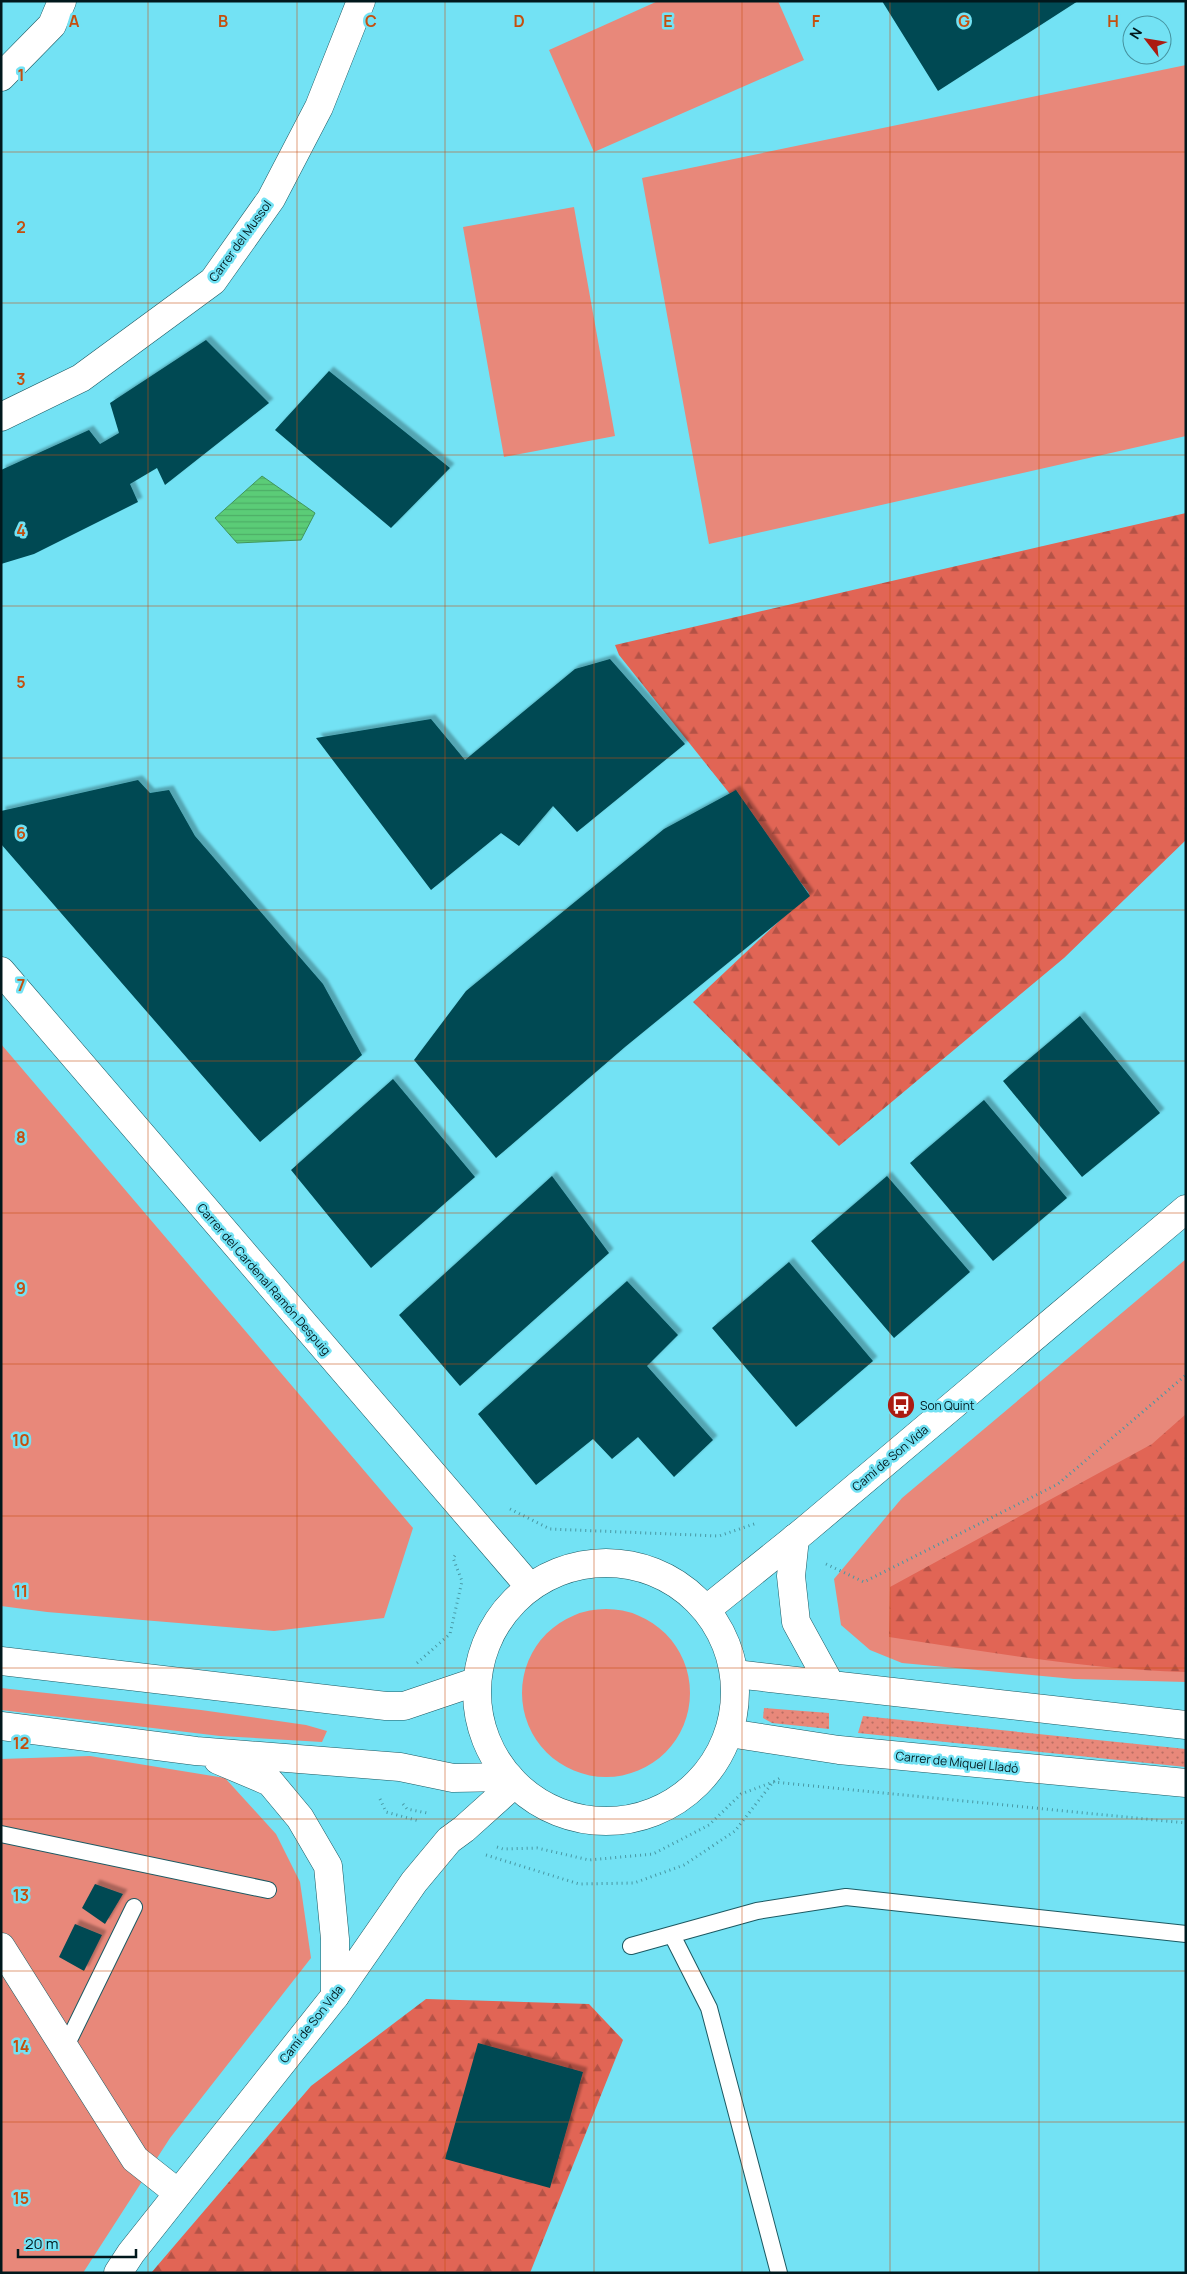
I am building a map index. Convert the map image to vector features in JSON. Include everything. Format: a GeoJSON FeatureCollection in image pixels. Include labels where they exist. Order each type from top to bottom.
{"type":"FeatureCollection","features":[{"type":"Feature","properties":{"kind":"street"},"geometry":{"type":"LineString","coordinates":[[1,76],[52,25],[62,1]]}},
{"type":"Feature","properties":{"kind":"street","name":"Carrer del Mussol"},"geometry":{"type":"LineString","coordinates":[[1,417],[81,378],[213,281],[271,199],[320,108],[362,1]]}},
{"type":"Feature","properties":{"kind":"street","name":"Carrer del Cardenal Ramón Despuig"},"geometry":{"type":"LineString","coordinates":[[1,971],[529,1586]]}},
{"type":"Feature","properties":{"kind":"street","name":"Camí de Son Vida"},"geometry":{"type":"LineString","coordinates":[[707,1609],[800,1535],[1186,1209]]}},
{"type":"Feature","properties":{"kind":"street"},"geometry":{"type":"LineString","coordinates":[[800,1535],[791,1576],[796,1622],[830,1684]]}},
{"type":"Feature","properties":{"kind":"street"},"geometry":{"type":"LineString","coordinates":[[590,1561],[655,1570],[707,1609],[726,1639],[735,1674],[735,1704],[729,1733],[703,1779],[661,1810],[609,1822],[558,1814],[511,1781],[483,1738],[475,1682],[491,1628],[529,1586],[590,1561]]}},
{"type":"Feature","properties":{"kind":"street"},"geometry":{"type":"LineString","coordinates":[[1,1661],[386,1706],[404,1706],[475,1682]]}},
{"type":"Feature","properties":{"kind":"street"},"geometry":{"type":"LineString","coordinates":[[735,1674],[1186,1725]]}},
{"type":"Feature","properties":{"kind":"street"},"geometry":{"type":"LineString","coordinates":[[1,1726],[196,1751],[391,1766],[453,1778],[511,1781]]}},
{"type":"Feature","properties":{"kind":"street","name":"Carrer de Miquel Lladó"},"geometry":{"type":"LineString","coordinates":[[729,1733],[839,1750],[1186,1783]]}},
{"type":"Feature","properties":{"kind":"street"},"geometry":{"type":"LineString","coordinates":[[196,1751],[270,1782],[300,1818],[328,1866],[335,1939],[335,1996]]}},
{"type":"Feature","properties":{"kind":"street","name":"Camí de Son Vida"},"geometry":{"type":"LineString","coordinates":[[118,2273],[131,2253],[335,1996],[414,1882],[457,1834],[511,1781]]}},
{"type":"Feature","properties":{"kind":"street"},"geometry":{"type":"LineString","coordinates":[[1,1947],[135,2159],[178,2194]]}},
{"type":"Feature","properties":{"kind":"lane"},"geometry":{"type":"LineString","coordinates":[[1,1834],[268,1890]]}},
{"type":"Feature","properties":{"kind":"lane"},"geometry":{"type":"LineString","coordinates":[[631,1946],[757,1911],[846,1897],[1186,1934]]}},
{"type":"Feature","properties":{"kind":"lane"},"geometry":{"type":"LineString","coordinates":[[65,2048],[134,1907]]}},
{"type":"Feature","properties":{"kind":"lane"},"geometry":{"type":"LineString","coordinates":[[672,1935],[709,2008],[779,2273]]}},
{"type":"Feature","properties":{"kind":"path"},"geometry":{"type":"LineString","coordinates":[[824,1571],[825,1563],[864,1582],[1058,1484],[1186,1375]]}},
{"type":"Feature","properties":{"kind":"path"},"geometry":{"type":"LineString","coordinates":[[404,1706],[404,1675],[450,1634],[462,1582],[453,1558],[503,1506],[550,1529],[719,1536],[782,1514],[800,1535]]}},
{"type":"Feature","properties":{"kind":"path"},"geometry":{"type":"LineString","coordinates":[[835,1789],[839,1750]]}},
{"type":"Feature","properties":{"kind":"path"},"geometry":{"type":"LineString","coordinates":[[391,1766],[397,1794],[407,1809],[433,1814],[457,1834],[471,1850],[579,1884],[634,1883],[684,1865],[734,1831],[773,1782]]}},
{"type":"Feature","properties":{"kind":"path"},"geometry":{"type":"LineString","coordinates":[[391,1766],[378,1793],[386,1812],[482,1840],[503,1849],[536,1848],[589,1860],[654,1854],[709,1825],[741,1794],[786,1775]]}},
{"type":"Feature","properties":{"kind":"path"},"geometry":{"type":"LineString","coordinates":[[773,1782],[1186,1824]]}},
{"type":"Feature","properties":{"kind":"shaded area"},"geometry":{"type":"Polygon","coordinates":[[[658,1],[778,1],[804,60],[594,152],[549,50],[658,1]]]}},
{"type":"Feature","properties":{"kind":"shaded area"},"geometry":{"type":"Polygon","coordinates":[[[1186,65],[1186,436],[709,544],[642,178],[1186,65]]]}},
{"type":"Feature","properties":{"kind":"shaded area"},"geometry":{"type":"Polygon","coordinates":[[[574,207],[615,436],[504,457],[463,227],[574,207]]]}},
{"type":"Feature","properties":{"kind":"shaded area"},"geometry":{"type":"Polygon","coordinates":[[[262,476],[315,513],[301,540],[237,543],[215,518],[262,476]]]}},
{"type":"Feature","properties":{"kind":"shaded area"},"geometry":{"type":"Polygon","coordinates":[[[1,1044],[413,1528],[384,1618],[274,1631],[47,1612],[1,1606],[1,1044]]]}},
{"type":"Feature","properties":{"kind":"shaded area"},"geometry":{"type":"Polygon","coordinates":[[[1186,1259],[1186,1682],[1074,1679],[902,1663],[870,1650],[841,1625],[834,1579],[902,1498],[1186,1259]]]}},
{"type":"Feature","properties":{"kind":"shaded area"},"geometry":{"type":"Polygon","coordinates":[[[614,1609],[638,1615],[666,1633],[684,1661],[689,1677],[689,1709],[684,1725],[666,1753],[653,1763],[630,1774],[598,1777],[574,1771],[546,1753],[536,1740],[525,1717],[522,1685],[528,1661],[546,1633],[559,1623],[582,1612],[614,1609]]]}},
{"type":"Feature","properties":{"kind":"shaded area"},"geometry":{"type":"Polygon","coordinates":[[[1,1688],[201,1710],[306,1725],[327,1731],[322,1742],[220,1736],[1,1710],[1,1688]]]}},
{"type":"Feature","properties":{"kind":"shaded area"},"geometry":{"type":"Polygon","coordinates":[[[764,1708],[829,1713],[829,1729],[772,1723],[763,1718],[764,1708]]]}},
{"type":"Feature","properties":{"kind":"shaded area"},"geometry":{"type":"Polygon","coordinates":[[[863,1716],[1186,1749],[1186,1767],[858,1733],[863,1716]]]}},
{"type":"Feature","properties":{"kind":"shaded area"},"geometry":{"type":"Polygon","coordinates":[[[90,1756],[225,1778],[276,1834],[300,1882],[311,1958],[170,2138],[83,2273],[1,2273],[1,1759],[90,1756]]]}},
{"type":"Feature","properties":{"kind":"green space"},"geometry":{"type":"Polygon","coordinates":[[[1186,513],[1186,840],[1064,958],[839,1146],[693,1002],[809,893],[619,655],[615,645],[1186,513]]]}},
{"type":"Feature","properties":{"kind":"green space"},"geometry":{"type":"Polygon","coordinates":[[[1186,1414],[1186,1672],[1074,1664],[889,1637],[890,1587],[1152,1444],[1186,1414]]]}},
{"type":"Feature","properties":{"kind":"green space"},"geometry":{"type":"Polygon","coordinates":[[[426,1999],[589,2004],[623,2040],[530,2273],[151,2273],[311,2086],[426,1999]]]}},
{"type":"Feature","properties":{"kind":"building"},"geometry":{"type":"Polygon","coordinates":[[[882,1],[1078,1],[938,91],[882,1]]]}},
{"type":"Feature","properties":{"kind":"building"},"geometry":{"type":"Polygon","coordinates":[[[206,340],[269,403],[165,485],[157,468],[130,484],[138,502],[34,554],[1,564],[1,470],[89,430],[100,444],[119,433],[110,403],[206,340]]]}},
{"type":"Feature","properties":{"kind":"building"},"geometry":{"type":"Polygon","coordinates":[[[329,371],[450,468],[391,528],[275,430],[329,371]]]}},
{"type":"Feature","properties":{"kind":"building"},"geometry":{"type":"Polygon","coordinates":[[[610,659],[685,744],[577,832],[553,806],[519,846],[501,833],[431,890],[316,738],[431,719],[465,760],[575,669],[610,659]]]}},
{"type":"Feature","properties":{"kind":"building"},"geometry":{"type":"Polygon","coordinates":[[[138,780],[150,793],[169,790],[195,836],[323,984],[362,1055],[260,1142],[1,844],[1,811],[138,780]]]}},
{"type":"Feature","properties":{"kind":"building"},"geometry":{"type":"Polygon","coordinates":[[[736,790],[810,896],[625,1047],[496,1158],[414,1060],[466,991],[664,829],[736,790]]]}},
{"type":"Feature","properties":{"kind":"building"},"geometry":{"type":"Polygon","coordinates":[[[1080,1016],[1160,1113],[1082,1177],[1003,1081],[1080,1016]]]}},
{"type":"Feature","properties":{"kind":"building"},"geometry":{"type":"Polygon","coordinates":[[[393,1079],[475,1177],[371,1268],[291,1170],[393,1079]]]}},
{"type":"Feature","properties":{"kind":"building"},"geometry":{"type":"Polygon","coordinates":[[[984,1100],[1067,1198],[993,1261],[910,1163],[984,1100]]]}},
{"type":"Feature","properties":{"kind":"building"},"geometry":{"type":"Polygon","coordinates":[[[552,1176],[609,1253],[460,1386],[399,1315],[552,1176]]]}},
{"type":"Feature","properties":{"kind":"building"},"geometry":{"type":"Polygon","coordinates":[[[887,1176],[970,1272],[894,1338],[811,1241],[887,1176]]]}},
{"type":"Feature","properties":{"kind":"building"},"geometry":{"type":"Polygon","coordinates":[[[789,1262],[873,1361],[796,1427],[712,1328],[789,1262]]]}},
{"type":"Feature","properties":{"kind":"building"},"geometry":{"type":"Polygon","coordinates":[[[627,1281],[678,1335],[647,1366],[713,1440],[674,1477],[638,1437],[612,1459],[593,1439],[536,1485],[478,1414],[627,1281]]]}},
{"type":"Feature","properties":{"kind":"building"},"geometry":{"type":"Polygon","coordinates":[[[95,1884],[123,1894],[105,1924],[82,1908],[95,1884]]]}},
{"type":"Feature","properties":{"kind":"building"},"geometry":{"type":"Polygon","coordinates":[[[75,1924],[102,1935],[84,1971],[59,1957],[75,1924]]]}},
{"type":"Feature","properties":{"kind":"building"},"geometry":{"type":"Polygon","coordinates":[[[478,2043],[583,2072],[550,2188],[445,2159],[478,2043]]]}},
{"type":"Feature","properties":{"kind":"place","name":"Son Quint"},"geometry":{"type":"Point","coordinates":[901,1405]}}]}
